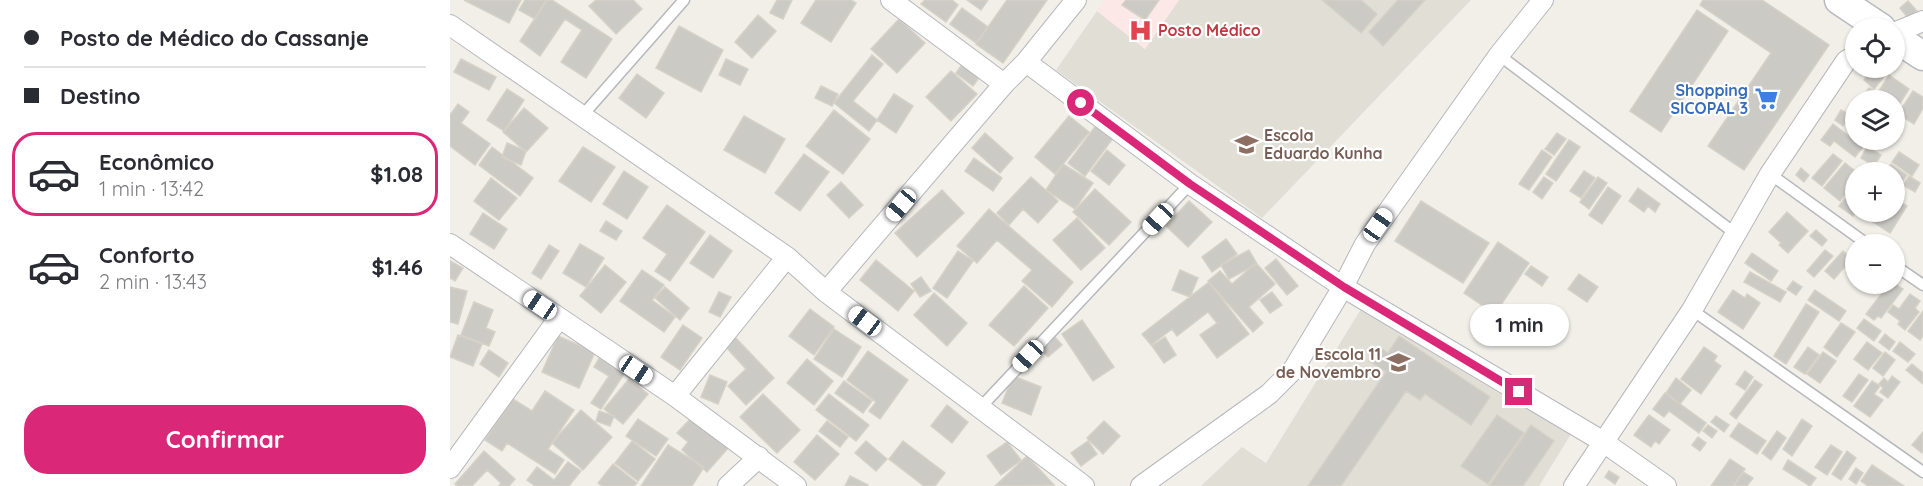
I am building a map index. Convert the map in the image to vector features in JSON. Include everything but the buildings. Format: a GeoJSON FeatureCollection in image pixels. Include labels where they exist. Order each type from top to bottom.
{"type":"FeatureCollection","features":[{"type":"Feature","properties":{"kind":"street"},"geometry":{"type":"LineString","coordinates":[[891,0],[1004,84]]}},
{"type":"Feature","properties":{"kind":"street"},"geometry":{"type":"LineString","coordinates":[[826,292],[1004,84],[1026,62],[1076,0]]}},
{"type":"Feature","properties":{"kind":"street"},"geometry":{"type":"LineString","coordinates":[[1141,486],[1269,394],[1293,370],[1344,287],[1365,244],[1499,55],[1543,0]]}},
{"type":"Feature","properties":{"kind":"street"},"geometry":{"type":"LineString","coordinates":[[1839,0],[1866,18]]}},
{"type":"Feature","properties":{"kind":"street"},"geometry":{"type":"LineString","coordinates":[[1905,30],[1923,21]]}},
{"type":"Feature","properties":{"kind":"street"},"geometry":{"type":"LineString","coordinates":[[450,25],[787,256],[826,292],[1084,486]]}},
{"type":"Feature","properties":{"kind":"street"},"geometry":{"type":"LineString","coordinates":[[1905,43],[1923,56]]}},
{"type":"Feature","properties":{"kind":"street"},"geometry":{"type":"LineString","coordinates":[[1026,62],[1190,184],[1344,287],[1602,441],[1666,486]]}},
{"type":"Feature","properties":{"kind":"street"},"geometry":{"type":"LineString","coordinates":[[1574,486],[1602,441],[1692,310],[1770,174],[1845,62]]}},
{"type":"Feature","properties":{"kind":"street"},"geometry":{"type":"LineString","coordinates":[[450,244],[675,396],[796,486]]}},
{"type":"Feature","properties":{"kind":"street"},"geometry":{"type":"LineString","coordinates":[[675,396],[787,256]]}},
{"type":"Feature","properties":{"kind":"street"},"geometry":{"type":"LineString","coordinates":[[450,468],[559,318]]}},
{"type":"Feature","properties":{"kind":"street"},"geometry":{"type":"LineString","coordinates":[[728,486],[759,457]]}},
{"type":"Feature","properties":{"kind":"lane"},"geometry":{"type":"LineString","coordinates":[[582,116],[684,0]]}},
{"type":"Feature","properties":{"kind":"lane"},"geometry":{"type":"LineString","coordinates":[[1499,55],[1736,234]]}},
{"type":"Feature","properties":{"kind":"lane"},"geometry":{"type":"LineString","coordinates":[[1770,174],[1853,234]]}},
{"type":"Feature","properties":{"kind":"lane"},"geometry":{"type":"LineString","coordinates":[[980,408],[1190,184]]}},
{"type":"Feature","properties":{"kind":"lane"},"geometry":{"type":"LineString","coordinates":[[1905,273],[1923,285]]}},
{"type":"Feature","properties":{"kind":"lane"},"geometry":{"type":"LineString","coordinates":[[1692,310],[1923,472]]}},
{"type":"Feature","properties":{"kind":"shaded area","name":"Posto Médico"},"geometry":{"type":"Polygon","coordinates":[[[1105,0],[1179,0],[1145,49],[1097,11],[1105,0]]]}},
{"type":"Feature","properties":{"kind":"shaded area","name":"Escola Eduardo Kunha"},"geometry":{"type":"Polygon","coordinates":[[[1179,0],[1471,0],[1262,218],[1056,70],[1097,11],[1145,49],[1179,0]]]}},
{"type":"Feature","properties":{"kind":"shaded area","name":"Escola 11 de Novembro"},"geometry":{"type":"Polygon","coordinates":[[[1366,301],[1576,426],[1539,486],[1201,486],[1242,447],[1266,463],[1366,301]]]}},
{"type":"Feature","properties":{"kind":"place","name":"Posto Médico"},"geometry":{"type":"Point","coordinates":[1140,30]}},
{"type":"Feature","properties":{"kind":"place","name":"Shopping SICOPAL 3"},"geometry":{"type":"Point","coordinates":[1766,99]}},
{"type":"Feature","properties":{"kind":"place","name":"Escola Eduardo Kunha"},"geometry":{"type":"Point","coordinates":[1246,144]}},
{"type":"Feature","properties":{"kind":"place","name":"Escola 11 de Novembro"},"geometry":{"type":"Point","coordinates":[1399,363]}},
{"type":"Feature","properties":{"kind":"route"},"geometry":{"type":"LineString","coordinates":[[1081,103],[1190,184],[1344,287],[1519,392]]}}]}
